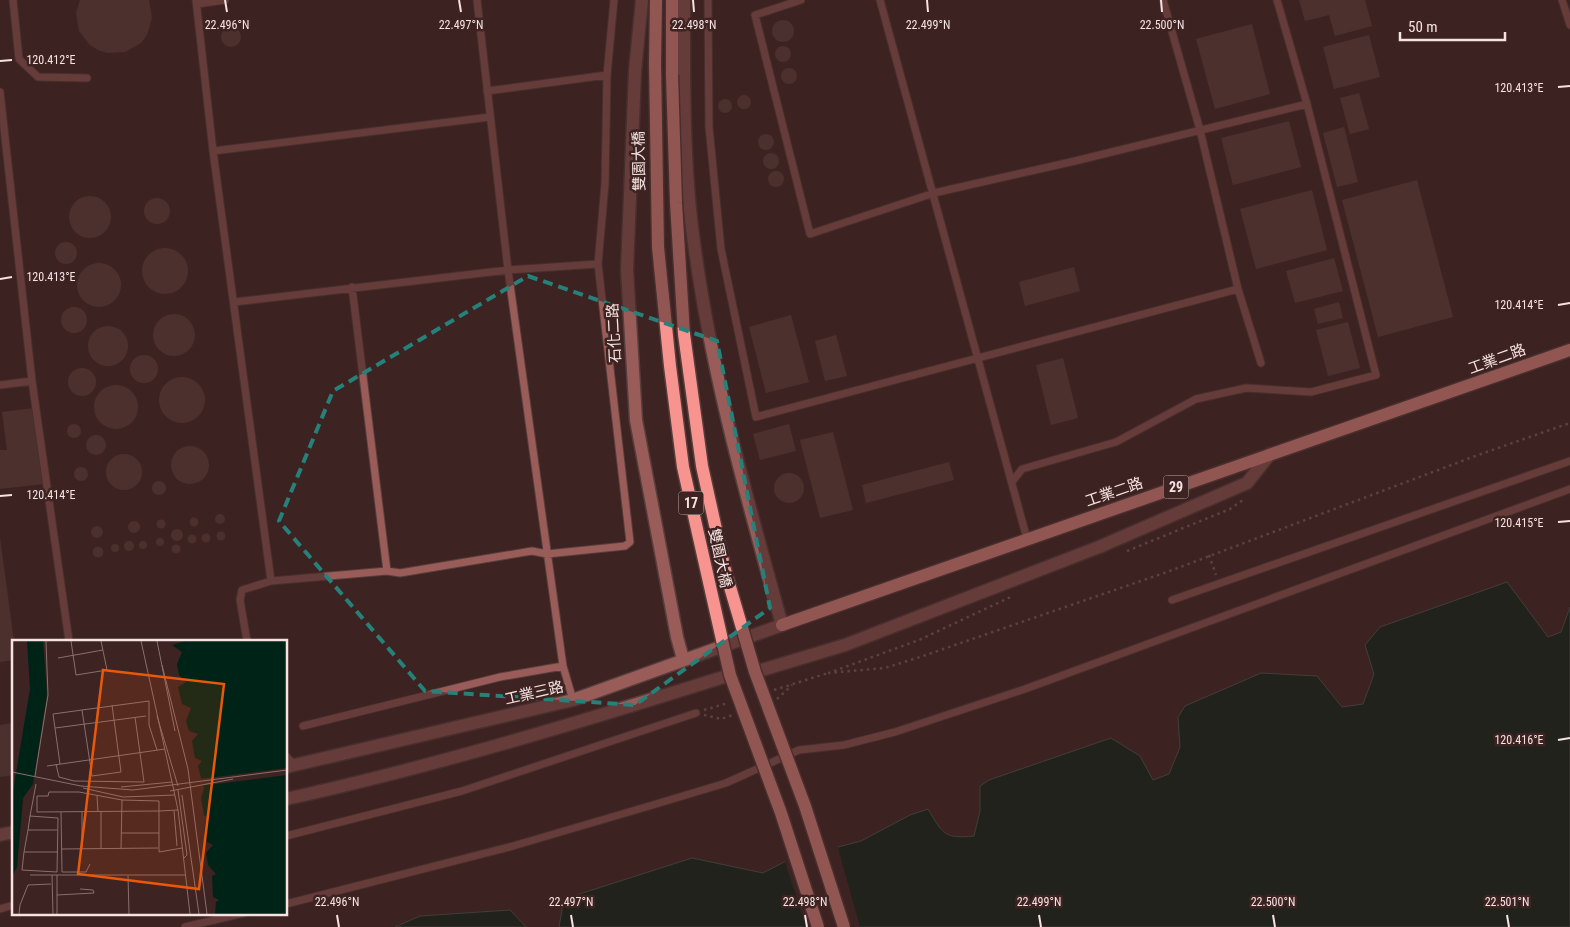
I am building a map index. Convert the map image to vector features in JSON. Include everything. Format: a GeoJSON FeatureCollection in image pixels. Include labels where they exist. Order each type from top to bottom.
{"type":"FeatureCollection","features":[{"type":"Feature","properties":{"kind":"main road","name":"雙園大橋"},"geometry":{"type":"LineString","coordinates":[[656,0],[655,63],[658,247],[670,366],[684,467],[730,675],[781,813],[818,927]]}},
{"type":"Feature","properties":{"kind":"main road","name":"雙園大橋"},"geometry":{"type":"LineString","coordinates":[[672,0],[676,203],[684,334],[701,456],[725,570],[755,672],[805,806],[844,927]]}},
{"type":"Feature","properties":{"kind":"main road","name":"工業二路"},"geometry":{"type":"LineString","coordinates":[[782,625],[1270,454],[1390,415],[1570,350]]}},
{"type":"Feature","properties":{"kind":"street","name":"石化二路"},"geometry":{"type":"LineString","coordinates":[[642,0],[635,71],[627,270],[634,390],[638,430],[677,637],[683,659]]}},
{"type":"Feature","properties":{"kind":"street"},"geometry":{"type":"LineString","coordinates":[[684,0],[683,131],[691,220],[706,320],[738,468],[782,625]]}},
{"type":"Feature","properties":{"kind":"street"},"geometry":{"type":"LineString","coordinates":[[755,672],[845,645],[1099,547],[1247,483],[1270,454]]}},
{"type":"Feature","properties":{"kind":"street","name":"工業三路"},"geometry":{"type":"LineString","coordinates":[[289,763],[573,700],[782,625]]}},
{"type":"Feature","properties":{"kind":"street"},"geometry":{"type":"LineString","coordinates":[[288,799],[389,775],[500,745],[730,675]]}},
{"type":"Feature","properties":{"kind":"lane"},"geometry":{"type":"LineString","coordinates":[[13,0],[19,59],[38,77],[87,78]]}},
{"type":"Feature","properties":{"kind":"lane"},"geometry":{"type":"LineString","coordinates":[[225,0],[197,2],[213,151],[271,581]]}},
{"type":"Feature","properties":{"kind":"lane"},"geometry":{"type":"LineString","coordinates":[[476,0],[508,270],[547,554],[563,666],[573,700]]}},
{"type":"Feature","properties":{"kind":"lane"},"geometry":{"type":"LineString","coordinates":[[247,640],[240,600],[242,590],[271,581],[387,571],[400,573],[532,551],[547,554],[625,546],[630,542],[598,264],[605,184],[607,75],[614,0]]}},
{"type":"Feature","properties":{"kind":"lane"},"geometry":{"type":"LineString","coordinates":[[708,0],[709,127],[721,250],[756,417],[978,356],[1238,289]]}},
{"type":"Feature","properties":{"kind":"lane"},"geometry":{"type":"LineString","coordinates":[[801,0],[755,15],[810,234],[934,193],[1307,104]]}},
{"type":"Feature","properties":{"kind":"lane"},"geometry":{"type":"LineString","coordinates":[[880,0],[1027,540]]}},
{"type":"Feature","properties":{"kind":"lane"},"geometry":{"type":"LineString","coordinates":[[1163,0],[1200,130],[1238,289],[1262,363]]}},
{"type":"Feature","properties":{"kind":"lane"},"geometry":{"type":"LineString","coordinates":[[1012,482],[1022,469],[1116,442],[1196,399],[1246,388],[1311,392],[1376,375],[1307,104],[1277,0]]}},
{"type":"Feature","properties":{"kind":"lane"},"geometry":{"type":"LineString","coordinates":[[1562,0],[1570,26]]}},
{"type":"Feature","properties":{"kind":"lane"},"geometry":{"type":"LineString","coordinates":[[487,91],[607,75]]}},
{"type":"Feature","properties":{"kind":"lane"},"geometry":{"type":"LineString","coordinates":[[0,92],[32,381],[69,640]]}},
{"type":"Feature","properties":{"kind":"lane"},"geometry":{"type":"LineString","coordinates":[[213,151],[490,117]]}},
{"type":"Feature","properties":{"kind":"lane"},"geometry":{"type":"LineString","coordinates":[[234,302],[508,270],[598,264]]}},
{"type":"Feature","properties":{"kind":"lane"},"geometry":{"type":"LineString","coordinates":[[352,287],[387,571]]}},
{"type":"Feature","properties":{"kind":"lane"},"geometry":{"type":"LineString","coordinates":[[0,385],[32,381]]}},
{"type":"Feature","properties":{"kind":"lane"},"geometry":{"type":"LineString","coordinates":[[1172,600],[1570,461]]}},
{"type":"Feature","properties":{"kind":"lane"},"geometry":{"type":"LineString","coordinates":[[288,903],[513,846],[674,799],[726,783],[799,750],[844,745],[904,729],[1025,689],[1570,488]]}},
{"type":"Feature","properties":{"kind":"lane"},"geometry":{"type":"LineString","coordinates":[[303,726],[500,677],[563,666]]}},
{"type":"Feature","properties":{"kind":"lane"},"geometry":{"type":"LineString","coordinates":[[288,836],[462,792],[696,713]]}},
{"type":"Feature","properties":{"kind":"lane"},"geometry":{"type":"LineString","coordinates":[[185,927],[240,914]]}},
{"type":"Feature","properties":{"kind":"path"},"geometry":{"type":"LineString","coordinates":[[828,673],[885,668],[1066,607],[1209,556],[1478,455],[1570,424]]}},
{"type":"Feature","properties":{"kind":"path"},"geometry":{"type":"LineString","coordinates":[[1209,556],[1220,584]]}},
{"type":"Feature","properties":{"kind":"path"},"geometry":{"type":"LineString","coordinates":[[762,693],[793,684]]}},
{"type":"Feature","properties":{"kind":"path"},"geometry":{"type":"LineString","coordinates":[[696,713],[739,700]]}},
{"type":"Feature","properties":{"kind":"highlighted area"},"geometry":{"type":"Polygon","coordinates":[[[528,276],[717,341],[770,608],[635,705],[425,691],[279,521],[333,391],[528,276]]]}},
{"type":"Feature","properties":{"kind":"shaded area"},"geometry":{"type":"Polygon","coordinates":[[[1507,582],[1548,637],[1561,632],[1570,607],[1570,927],[559,927],[564,899],[692,858],[763,873],[788,860],[861,841],[910,815],[928,809],[945,833],[956,837],[974,836],[980,811],[980,786],[989,780],[1111,738],[1140,756],[1153,780],[1169,774],[1180,747],[1178,717],[1185,706],[1261,673],[1317,676],[1342,707],[1363,704],[1374,674],[1365,645],[1380,627],[1507,582]]]}},
{"type":"Feature","properties":{"kind":"shaded area"},"geometry":{"type":"Polygon","coordinates":[[[510,910],[526,927],[395,927],[420,916],[510,910]]]}},
{"type":"Feature","properties":{"kind":"pier"},"geometry":{"type":"Polygon","coordinates":[[[837,845],[860,927],[806,927],[784,859],[837,845]]]}},
{"type":"Feature","properties":{"kind":"building"},"geometry":{"type":"Polygon","coordinates":[[[80,0],[149,0],[152,18],[147,35],[141,43],[125,52],[107,53],[98,50],[90,45],[79,31],[76,13],[80,0]]]}},
{"type":"Feature","properties":{"kind":"building"},"geometry":{"type":"Polygon","coordinates":[[[1299,0],[1365,0],[1372,26],[1335,36],[1329,15],[1305,21],[1299,0]]]}},
{"type":"Feature","properties":{"kind":"building"},"geometry":{"type":"Polygon","coordinates":[[[783,20],[791,23],[794,31],[791,39],[783,42],[775,39],[772,31],[775,23],[783,20]]]}},
{"type":"Feature","properties":{"kind":"building"},"geometry":{"type":"Polygon","coordinates":[[[1252,24],[1270,94],[1215,109],[1196,39],[1252,24]]]}},
{"type":"Feature","properties":{"kind":"building"},"geometry":{"type":"Polygon","coordinates":[[[231,27],[238,30],[241,37],[238,44],[231,47],[224,44],[221,37],[224,30],[231,27]]]}},
{"type":"Feature","properties":{"kind":"building"},"geometry":{"type":"Polygon","coordinates":[[[1369,35],[1380,77],[1334,89],[1323,47],[1369,35]]]}},
{"type":"Feature","properties":{"kind":"building"},"geometry":{"type":"Polygon","coordinates":[[[780,46],[786,46],[791,51],[789,60],[780,62],[775,57],[775,51],[780,46]]]}},
{"type":"Feature","properties":{"kind":"building"},"geometry":{"type":"Polygon","coordinates":[[[786,68],[792,68],[797,73],[795,82],[786,84],[781,79],[781,73],[786,68]]]}},
{"type":"Feature","properties":{"kind":"building"},"geometry":{"type":"Polygon","coordinates":[[[1359,93],[1369,129],[1350,134],[1340,98],[1359,93]]]}},
{"type":"Feature","properties":{"kind":"building"},"geometry":{"type":"Polygon","coordinates":[[[741,95],[747,95],[751,102],[747,109],[741,109],[737,105],[737,99],[741,95]]]}},
{"type":"Feature","properties":{"kind":"building"},"geometry":{"type":"Polygon","coordinates":[[[722,99],[728,99],[732,106],[728,113],[722,113],[718,109],[718,103],[722,99]]]}},
{"type":"Feature","properties":{"kind":"building"},"geometry":{"type":"Polygon","coordinates":[[[1289,121],[1301,167],[1233,185],[1221,138],[1289,121]]]}},
{"type":"Feature","properties":{"kind":"building"},"geometry":{"type":"Polygon","coordinates":[[[1344,127],[1358,182],[1337,187],[1323,133],[1344,127]]]}},
{"type":"Feature","properties":{"kind":"building"},"geometry":{"type":"Polygon","coordinates":[[[766,134],[772,136],[774,142],[772,148],[766,150],[760,148],[758,142],[760,136],[766,134]]]}},
{"type":"Feature","properties":{"kind":"building"},"geometry":{"type":"Polygon","coordinates":[[[771,153],[779,161],[771,169],[763,161],[771,153]]]}},
{"type":"Feature","properties":{"kind":"building"},"geometry":{"type":"Polygon","coordinates":[[[776,171],[782,173],[784,179],[782,185],[776,187],[770,185],[768,179],[770,173],[776,171]]]}},
{"type":"Feature","properties":{"kind":"building"},"geometry":{"type":"Polygon","coordinates":[[[1417,180],[1453,317],[1378,337],[1342,200],[1417,180]]]}},
{"type":"Feature","properties":{"kind":"building"},"geometry":{"type":"Polygon","coordinates":[[[1312,190],[1327,250],[1256,269],[1240,209],[1312,190]]]}},
{"type":"Feature","properties":{"kind":"building"},"geometry":{"type":"Polygon","coordinates":[[[90,196],[105,202],[111,217],[105,232],[90,238],[75,232],[69,217],[75,202],[90,196]]]}},
{"type":"Feature","properties":{"kind":"building"},"geometry":{"type":"Polygon","coordinates":[[[157,198],[166,202],[170,211],[166,220],[157,224],[148,220],[144,211],[148,202],[157,198]]]}},
{"type":"Feature","properties":{"kind":"building"},"geometry":{"type":"Polygon","coordinates":[[[62,242],[70,242],[77,249],[77,257],[70,264],[62,264],[55,257],[55,249],[62,242]]]}},
{"type":"Feature","properties":{"kind":"building"},"geometry":{"type":"Polygon","coordinates":[[[165,248],[178,252],[184,258],[188,271],[184,284],[178,290],[165,294],[152,290],[146,284],[142,271],[146,258],[152,252],[165,248]]]}},
{"type":"Feature","properties":{"kind":"building"},"geometry":{"type":"Polygon","coordinates":[[[1334,258],[1343,291],[1295,303],[1286,271],[1334,258]]]}},
{"type":"Feature","properties":{"kind":"building"},"geometry":{"type":"Polygon","coordinates":[[[103,263],[115,269],[120,276],[120,294],[115,301],[108,306],[95,307],[87,304],[80,297],[77,281],[80,273],[87,266],[103,263]]]}},
{"type":"Feature","properties":{"kind":"building"},"geometry":{"type":"Polygon","coordinates":[[[1074,267],[1080,291],[1025,306],[1019,282],[1074,267]]]}},
{"type":"Feature","properties":{"kind":"building"},"geometry":{"type":"Polygon","coordinates":[[[1339,302],[1343,318],[1318,324],[1314,309],[1339,302]]]}},
{"type":"Feature","properties":{"kind":"building"},"geometry":{"type":"Polygon","coordinates":[[[74,307],[83,311],[87,320],[83,329],[74,333],[65,329],[61,320],[65,311],[74,307]]]}},
{"type":"Feature","properties":{"kind":"building"},"geometry":{"type":"Polygon","coordinates":[[[174,314],[189,320],[195,335],[189,350],[174,356],[159,350],[153,335],[159,320],[174,314]]]}},
{"type":"Feature","properties":{"kind":"building"},"geometry":{"type":"Polygon","coordinates":[[[791,315],[809,382],[766,393],[749,327],[791,315]]]}},
{"type":"Feature","properties":{"kind":"building"},"geometry":{"type":"Polygon","coordinates":[[[1348,322],[1360,368],[1328,376],[1316,330],[1348,322]]]}},
{"type":"Feature","properties":{"kind":"building"},"geometry":{"type":"Polygon","coordinates":[[[104,326],[112,326],[119,329],[125,335],[128,346],[125,357],[119,363],[112,366],[104,366],[97,363],[91,357],[88,350],[88,342],[91,335],[97,329],[104,326]]]}},
{"type":"Feature","properties":{"kind":"building"},"geometry":{"type":"Polygon","coordinates":[[[836,335],[847,376],[825,381],[815,341],[836,335]]]}},
{"type":"Feature","properties":{"kind":"building"},"geometry":{"type":"Polygon","coordinates":[[[144,355],[154,359],[158,369],[154,379],[144,383],[134,379],[130,369],[134,359],[144,355]]]}},
{"type":"Feature","properties":{"kind":"building"},"geometry":{"type":"Polygon","coordinates":[[[1063,358],[1078,418],[1051,425],[1036,365],[1063,358]]]}},
{"type":"Feature","properties":{"kind":"building"},"geometry":{"type":"Polygon","coordinates":[[[82,368],[92,372],[96,382],[92,392],[82,396],[72,392],[68,382],[72,372],[82,368]]]}},
{"type":"Feature","properties":{"kind":"building"},"geometry":{"type":"Polygon","coordinates":[[[182,377],[195,381],[201,387],[205,400],[201,413],[195,419],[182,423],[169,419],[163,413],[159,400],[163,387],[169,381],[182,377]]]}},
{"type":"Feature","properties":{"kind":"building"},"geometry":{"type":"Polygon","coordinates":[[[120,385],[132,391],[137,398],[137,416],[132,423],[125,428],[112,429],[100,423],[95,416],[94,403],[100,391],[107,386],[120,385]]]}},
{"type":"Feature","properties":{"kind":"building"},"geometry":{"type":"Polygon","coordinates":[[[34,408],[44,484],[0,489],[0,450],[7,450],[2,412],[34,408]]]}},
{"type":"Feature","properties":{"kind":"building"},"geometry":{"type":"Polygon","coordinates":[[[74,424],[79,426],[81,431],[79,436],[74,438],[69,436],[67,431],[69,426],[74,424]]]}},
{"type":"Feature","properties":{"kind":"building"},"geometry":{"type":"Polygon","coordinates":[[[789,424],[796,451],[760,460],[753,434],[789,424]]]}},
{"type":"Feature","properties":{"kind":"building"},"geometry":{"type":"Polygon","coordinates":[[[833,432],[853,510],[820,518],[800,440],[833,432]]]}},
{"type":"Feature","properties":{"kind":"building"},"geometry":{"type":"Polygon","coordinates":[[[92,435],[100,435],[106,441],[106,449],[100,455],[92,455],[86,449],[86,441],[92,435]]]}},
{"type":"Feature","properties":{"kind":"building"},"geometry":{"type":"Polygon","coordinates":[[[190,446],[204,451],[209,465],[204,479],[190,484],[176,479],[171,465],[176,451],[190,446]]]}},
{"type":"Feature","properties":{"kind":"building"},"geometry":{"type":"Polygon","coordinates":[[[124,454],[131,455],[137,459],[141,465],[141,479],[137,485],[131,489],[124,490],[117,489],[111,485],[107,479],[106,472],[107,465],[111,459],[117,455],[124,454]]]}},
{"type":"Feature","properties":{"kind":"building"},"geometry":{"type":"Polygon","coordinates":[[[949,462],[954,480],[866,503],[862,485],[949,462]]]}},
{"type":"Feature","properties":{"kind":"building"},"geometry":{"type":"Polygon","coordinates":[[[81,467],[86,469],[88,474],[86,479],[81,481],[76,479],[74,474],[76,469],[81,467]]]}},
{"type":"Feature","properties":{"kind":"building"},"geometry":{"type":"Polygon","coordinates":[[[789,473],[800,477],[804,488],[800,499],[789,503],[778,499],[774,488],[778,477],[789,473]]]}},
{"type":"Feature","properties":{"kind":"building"},"geometry":{"type":"Polygon","coordinates":[[[156,481],[162,481],[166,488],[162,495],[156,495],[152,491],[152,485],[156,481]]]}},
{"type":"Feature","properties":{"kind":"building"},"geometry":{"type":"Polygon","coordinates":[[[220,514],[225,519],[220,524],[215,519],[220,514]]]}},
{"type":"Feature","properties":{"kind":"building"},"geometry":{"type":"Polygon","coordinates":[[[194,517],[199,522],[194,527],[189,522],[194,517]]]}},
{"type":"Feature","properties":{"kind":"building"},"geometry":{"type":"Polygon","coordinates":[[[161,520],[165,524],[161,528],[157,524],[161,520]]]}},
{"type":"Feature","properties":{"kind":"building"},"geometry":{"type":"Polygon","coordinates":[[[134,521],[140,527],[134,533],[128,527],[134,521]]]}},
{"type":"Feature","properties":{"kind":"building"},"geometry":{"type":"Polygon","coordinates":[[[99,526],[102,527],[102,537],[95,538],[92,537],[91,530],[92,527],[99,526]]]}},
{"type":"Feature","properties":{"kind":"building"},"geometry":{"type":"Polygon","coordinates":[[[175,529],[179,529],[183,535],[179,541],[175,541],[171,537],[171,533],[175,529]]]}},
{"type":"Feature","properties":{"kind":"building"},"geometry":{"type":"Polygon","coordinates":[[[221,531],[226,536],[221,541],[216,536],[221,531]]]}},
{"type":"Feature","properties":{"kind":"building"},"geometry":{"type":"Polygon","coordinates":[[[206,534],[210,538],[206,542],[202,538],[206,534]]]}},
{"type":"Feature","properties":{"kind":"building"},"geometry":{"type":"Polygon","coordinates":[[[192,535],[196,539],[192,543],[188,539],[192,535]]]}},
{"type":"Feature","properties":{"kind":"building"},"geometry":{"type":"Polygon","coordinates":[[[0,538],[14,640],[12,640],[12,660],[0,662],[0,538]]]}},
{"type":"Feature","properties":{"kind":"building"},"geometry":{"type":"Polygon","coordinates":[[[160,538],[164,542],[160,546],[156,542],[160,538]]]}},
{"type":"Feature","properties":{"kind":"building"},"geometry":{"type":"Polygon","coordinates":[[[129,541],[134,546],[129,551],[124,546],[129,541]]]}},
{"type":"Feature","properties":{"kind":"building"},"geometry":{"type":"Polygon","coordinates":[[[143,541],[147,545],[143,549],[139,545],[143,541]]]}},
{"type":"Feature","properties":{"kind":"building"},"geometry":{"type":"Polygon","coordinates":[[[115,544],[119,548],[115,552],[111,548],[115,544]]]}},
{"type":"Feature","properties":{"kind":"building"},"geometry":{"type":"Polygon","coordinates":[[[176,545],[180,549],[176,553],[172,549],[176,545]]]}},
{"type":"Feature","properties":{"kind":"building"},"geometry":{"type":"Polygon","coordinates":[[[98,546],[104,552],[98,558],[92,552],[98,546]]]}},
{"type":"Feature","properties":{"kind":"building"},"geometry":{"type":"Polygon","coordinates":[[[12,723],[12,775],[0,777],[0,725],[12,723]]]}}]}
